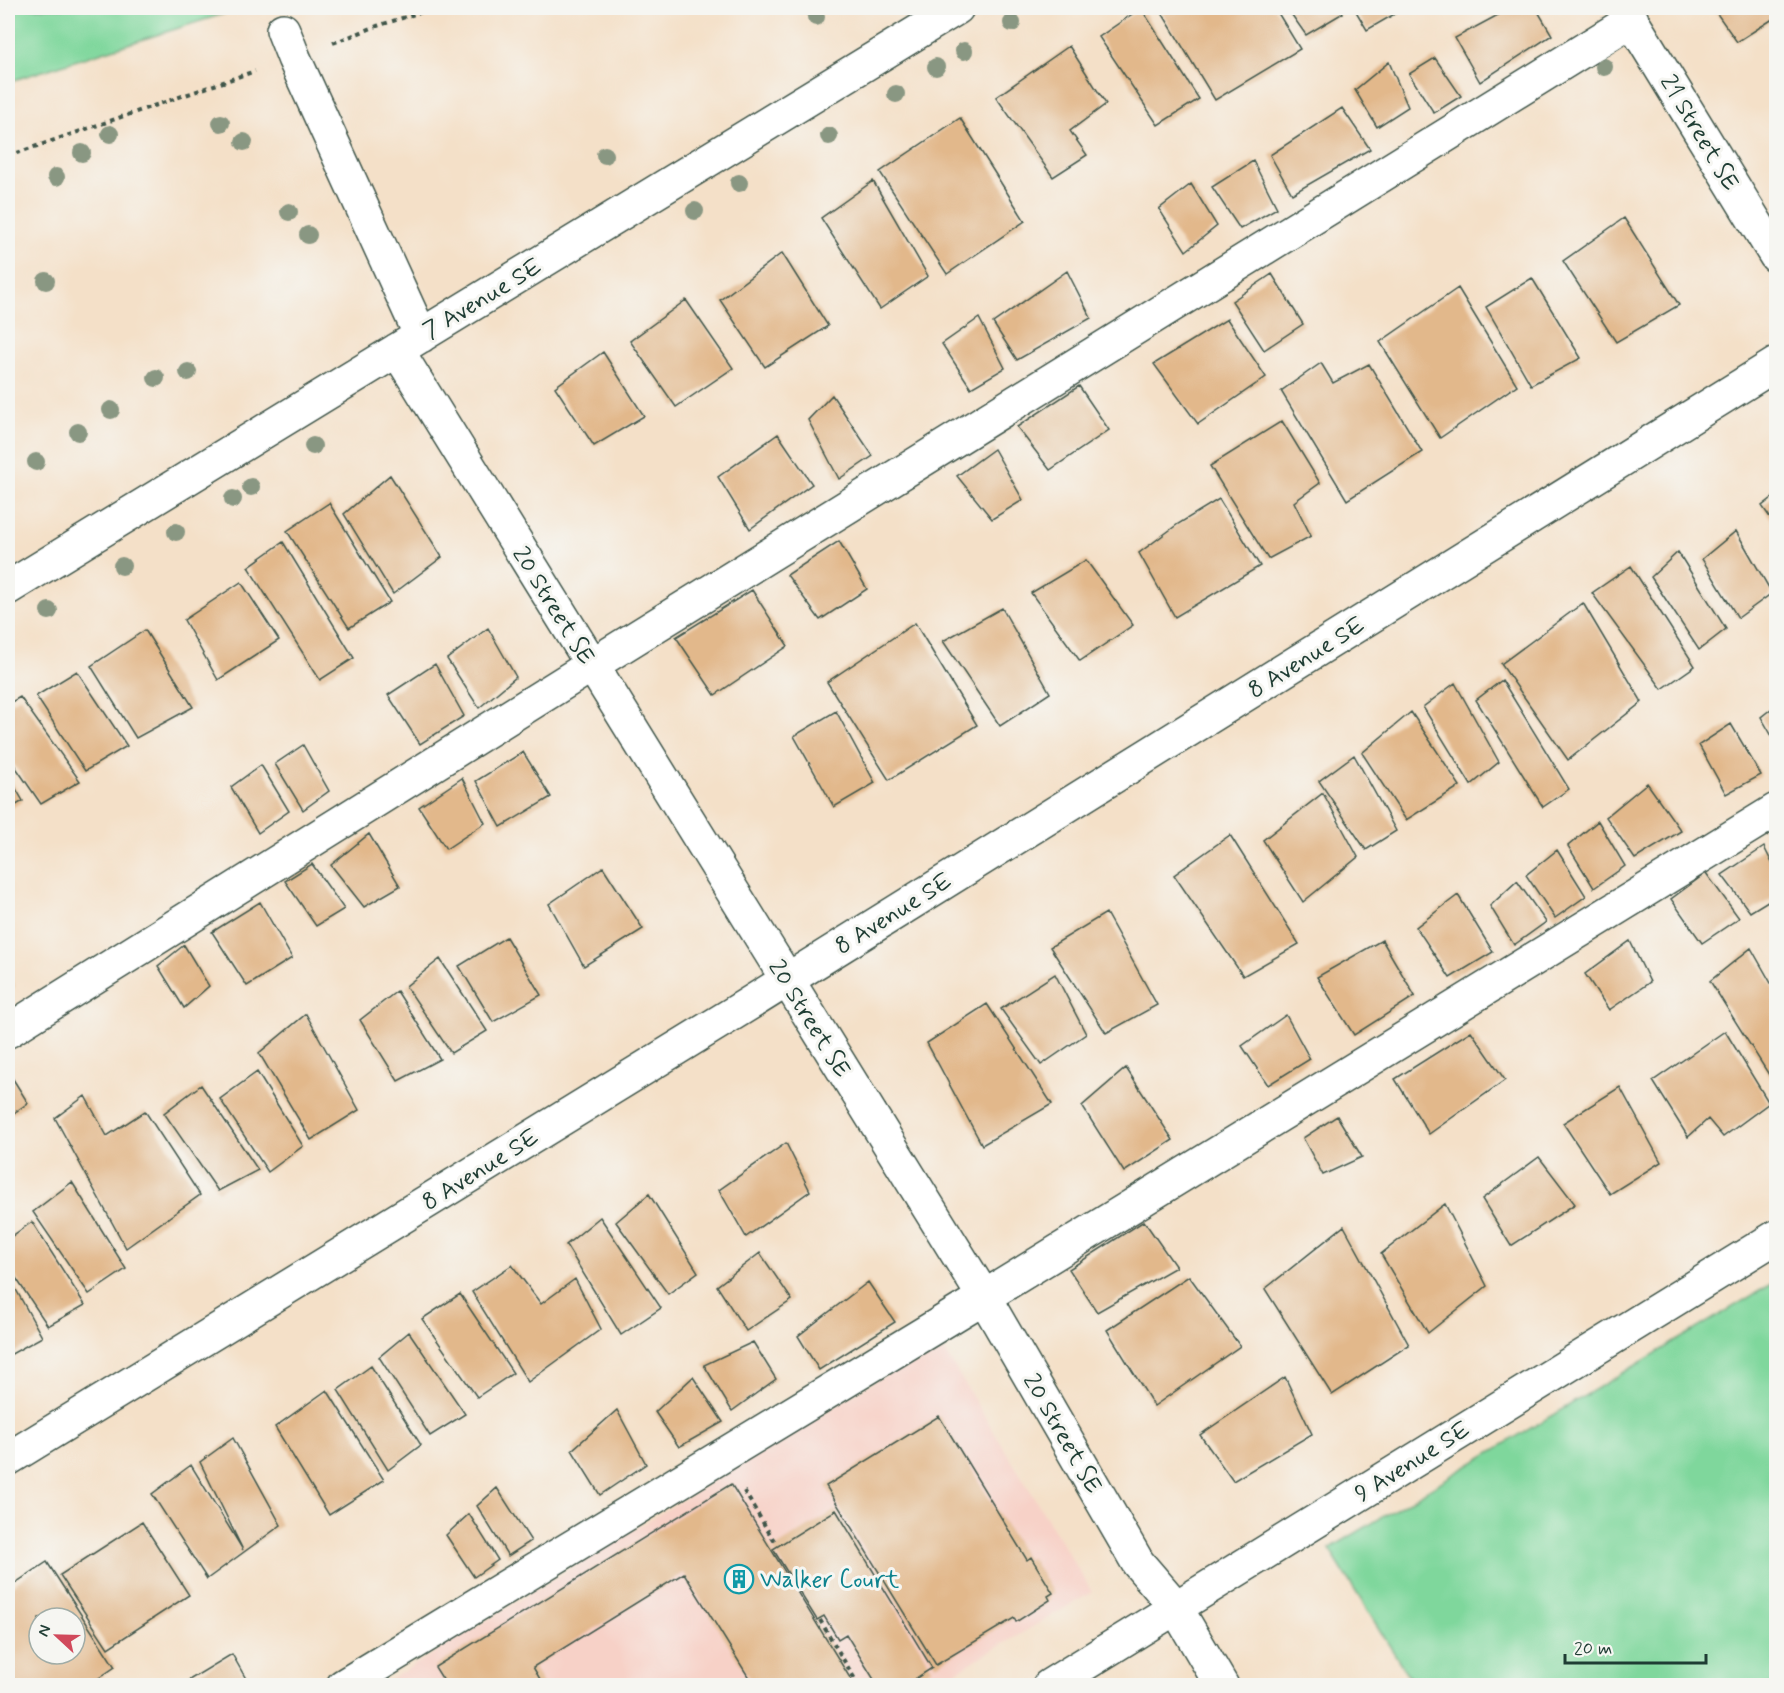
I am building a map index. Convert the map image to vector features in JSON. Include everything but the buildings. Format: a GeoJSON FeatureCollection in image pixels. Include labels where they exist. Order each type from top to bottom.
{"type":"FeatureCollection","features":[{"type":"Feature","properties":{"kind":"street","name":"7 Avenue SE"},"geometry":{"type":"LineString","coordinates":[[8,588],[957,8]]}},
{"type":"Feature","properties":{"kind":"street","name":"21 Street SE"},"geometry":{"type":"LineString","coordinates":[[1628,14],[1776,256]]}},
{"type":"Feature","properties":{"kind":"street"},"geometry":{"type":"LineString","coordinates":[[8,1031],[1628,14]]}},
{"type":"Feature","properties":{"kind":"street","name":"20 Street SE"},"geometry":{"type":"LineString","coordinates":[[288,44],[409,343],[592,665],[984,1297],[1138,1563],[1175,1606],[1222,1686]]}},
{"type":"Feature","properties":{"kind":"street","name":"8 Avenue SE"},"geometry":{"type":"LineString","coordinates":[[8,1459],[787,980],[1776,364]]}},
{"type":"Feature","properties":{"kind":"street"},"geometry":{"type":"LineString","coordinates":[[343,1686],[984,1297],[1776,810]]}},
{"type":"Feature","properties":{"kind":"street","name":"9 Avenue SE"},"geometry":{"type":"LineString","coordinates":[[1049,1686],[1175,1606],[1776,1237]]}},
{"type":"Feature","properties":{"kind":"path"},"geometry":{"type":"LineString","coordinates":[[8,156],[288,44],[377,26],[434,8]]}},
{"type":"Feature","properties":{"kind":"path"},"geometry":{"type":"LineString","coordinates":[[723,1455],[776,1544]]}},
{"type":"Feature","properties":{"kind":"path"},"geometry":{"type":"LineString","coordinates":[[820,1620],[859,1686]]}},
{"type":"Feature","properties":{"kind":"shaded area"},"geometry":{"type":"Polygon","coordinates":[[[939,1342],[1092,1592],[933,1685],[380,1686],[939,1342]]]}},
{"type":"Feature","properties":{"kind":"green space"},"geometry":{"type":"Polygon","coordinates":[[[8,8],[242,8],[8,82],[8,8]]]}},
{"type":"Feature","properties":{"kind":"green space"},"geometry":{"type":"Polygon","coordinates":[[[1776,1281],[1776,1685],[1414,1685],[1329,1549],[1776,1281]]]}},
{"type":"Feature","properties":{"kind":"place","name":"Walker Court"},"geometry":{"type":"Point","coordinates":[739,1579]}}]}
